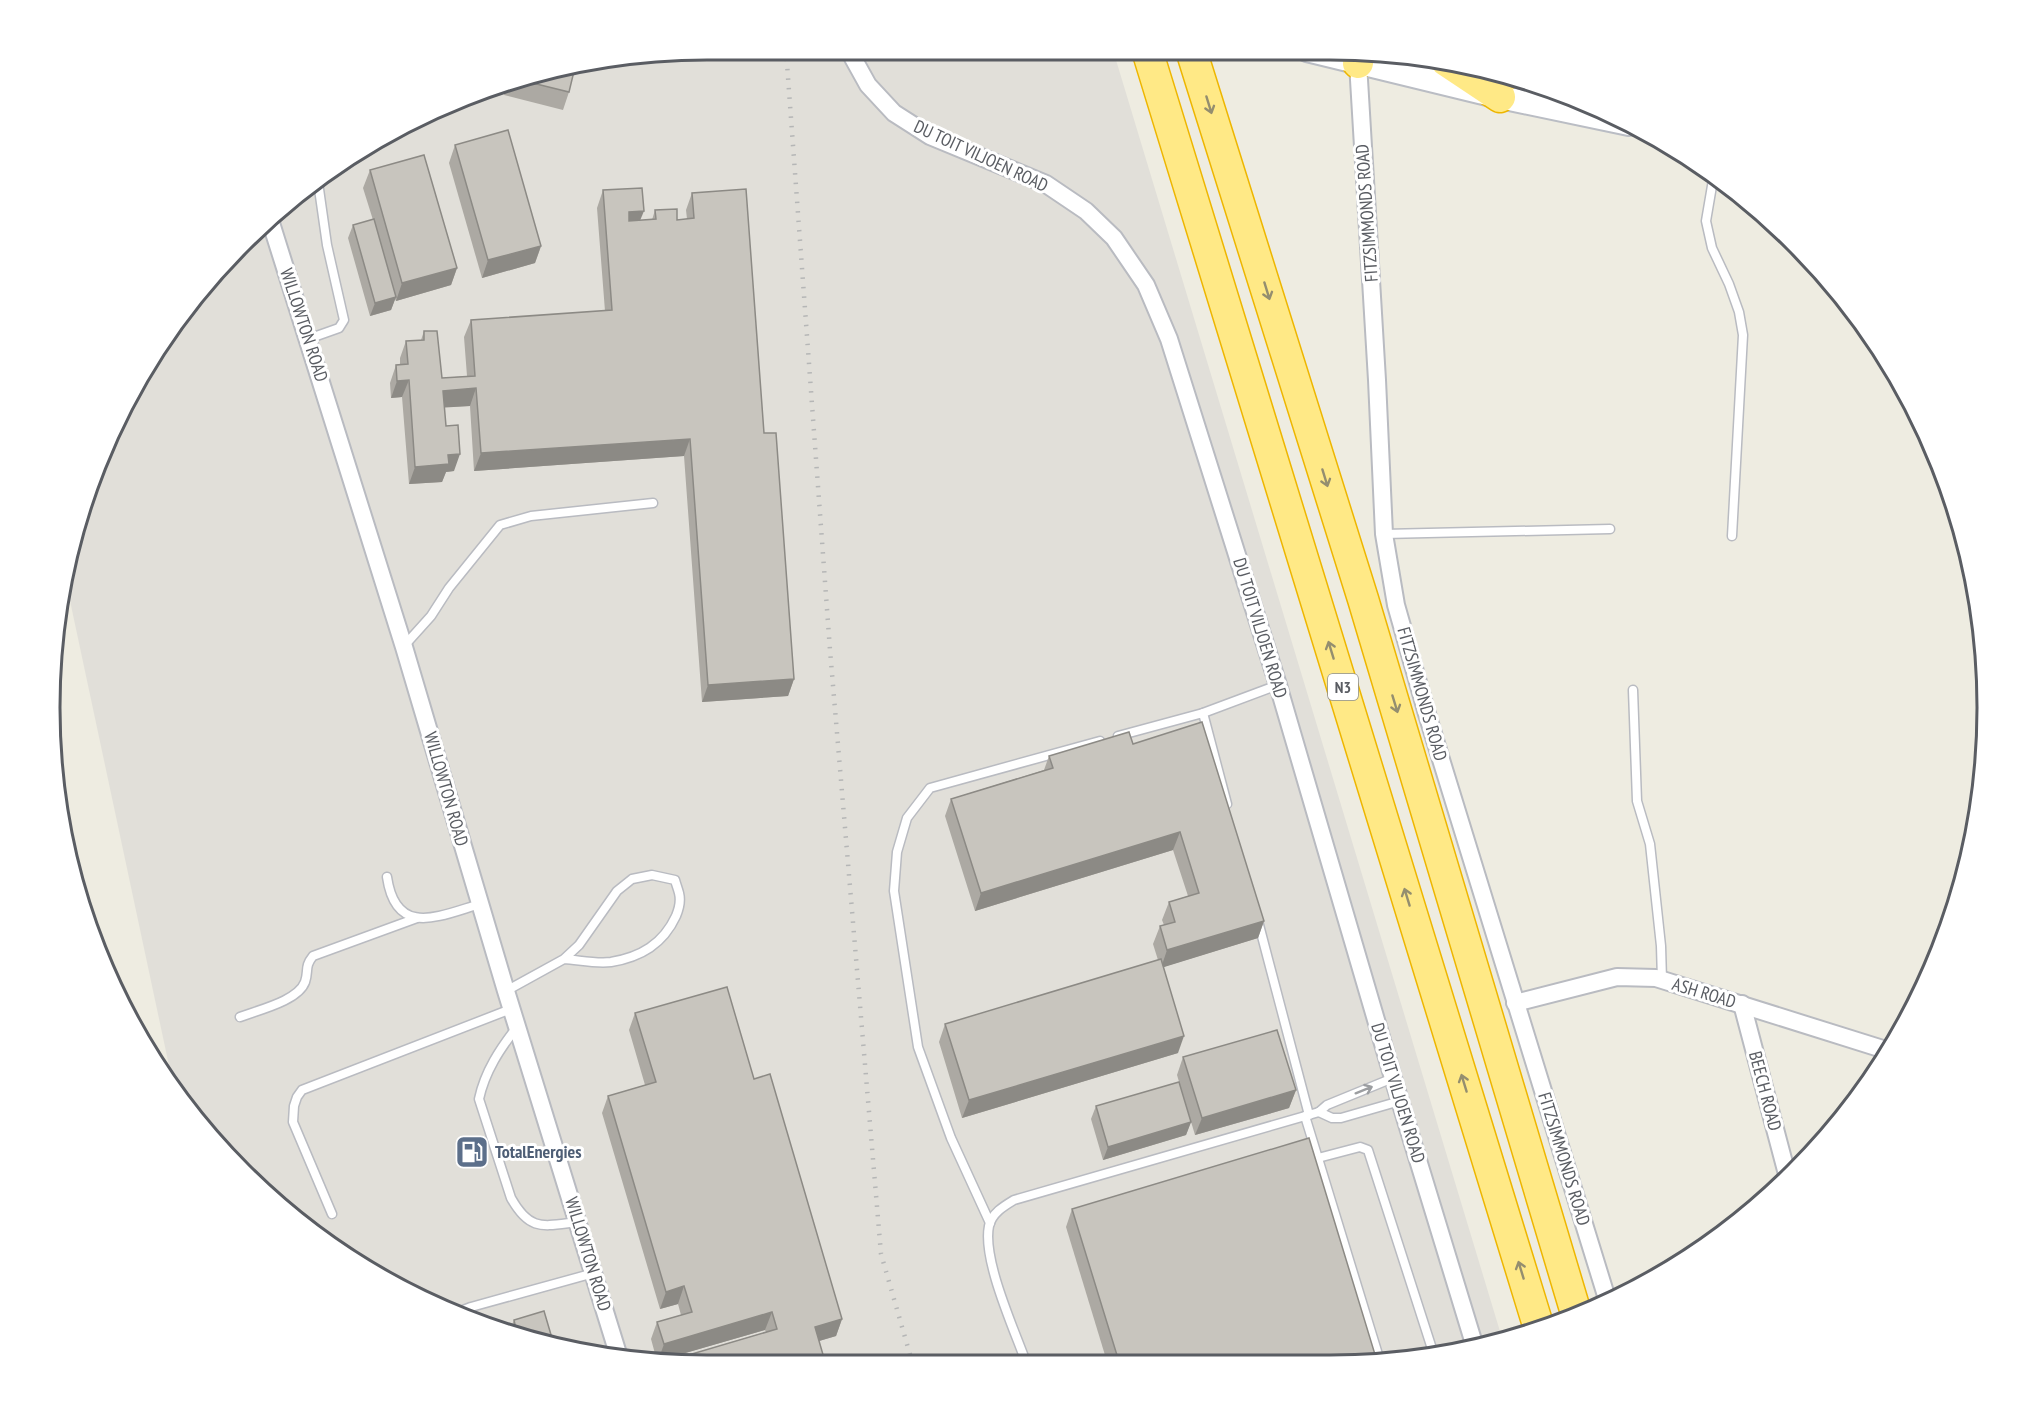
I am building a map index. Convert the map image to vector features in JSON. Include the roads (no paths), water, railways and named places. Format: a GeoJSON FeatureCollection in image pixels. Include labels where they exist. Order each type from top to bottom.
{"type":"FeatureCollection","features":[{"type":"Feature","properties":{"kind":"highway","name":"N3"},"geometry":{"type":"LineString","coordinates":[[1150,60],[1537,1321]]}},
{"type":"Feature","properties":{"kind":"highway","name":"N3"},"geometry":{"type":"LineString","coordinates":[[1194,60],[1363,599],[1574,1307]]}},
{"type":"Feature","properties":{"kind":"highway"},"geometry":{"type":"LineString","coordinates":[[1466,74],[1500,97]]}},
{"type":"Feature","properties":{"kind":"main road"},"geometry":{"type":"LineString","coordinates":[[1369,61],[1500,97],[1593,117]]}},
{"type":"Feature","properties":{"kind":"street","name":"DU TOIT VILJOEN ROAD"},"geometry":{"type":"LineString","coordinates":[[854,60],[868,85],[894,113],[930,136],[1046,184],[1086,211],[1114,238],[1146,285],[1169,339],[1278,685],[1393,1078],[1473,1339]]}},
{"type":"Feature","properties":{"kind":"street","name":"FITZSIMMONDS ROAD"},"geometry":{"type":"LineString","coordinates":[[1358,61],[1384,534],[1396,605],[1427,714],[1605,1293]]}},
{"type":"Feature","properties":{"kind":"street","name":"WILLOWTON ROAD"},"geometry":{"type":"LineString","coordinates":[[273,229],[404,647],[511,1009],[616,1348]]}},
{"type":"Feature","properties":{"kind":"street","name":"ASH ROAD"},"geometry":{"type":"LineString","coordinates":[[1515,1003],[1617,976],[1639,976],[1662,980],[1742,1004],[1879,1048]]}},
{"type":"Feature","properties":{"kind":"street","name":"BEECH ROAD"},"geometry":{"type":"LineString","coordinates":[[1742,1004],[1785,1167]]}},
{"type":"Feature","properties":{"kind":"lane"},"geometry":{"type":"LineString","coordinates":[[1712,185],[1706,221],[1712,248],[1739,312],[1743,335],[1732,536]]}},
{"type":"Feature","properties":{"kind":"lane"},"geometry":{"type":"LineString","coordinates":[[308,339],[339,328],[344,320],[327,245],[319,190]]}},
{"type":"Feature","properties":{"kind":"lane"},"geometry":{"type":"LineString","coordinates":[[404,647],[431,616],[449,588],[500,525],[531,516],[653,503]]}},
{"type":"Feature","properties":{"kind":"lane"},"geometry":{"type":"LineString","coordinates":[[1384,534],[1610,529]]}},
{"type":"Feature","properties":{"kind":"lane"},"geometry":{"type":"LineString","coordinates":[[1024,1355],[994,1272],[989,1242],[990,1223],[951,1138],[918,1047],[894,891],[897,852],[907,818],[930,788],[1203,713],[1278,685]]}},
{"type":"Feature","properties":{"kind":"lane"},"geometry":{"type":"LineString","coordinates":[[1633,690],[1637,801],[1650,844],[1662,980]]}},
{"type":"Feature","properties":{"kind":"lane"},"geometry":{"type":"LineString","coordinates":[[1203,713],[1229,811]]}},
{"type":"Feature","properties":{"kind":"lane"},"geometry":{"type":"LineString","coordinates":[[506,991],[564,959],[579,945],[617,891],[632,879],[652,875],[675,880],[680,894],[679,909],[670,928],[649,950],[608,963],[564,959]]}},
{"type":"Feature","properties":{"kind":"lane"},"geometry":{"type":"LineString","coordinates":[[387,876],[393,902],[406,913],[417,918],[427,919],[480,904]]}},
{"type":"Feature","properties":{"kind":"lane"},"geometry":{"type":"LineString","coordinates":[[1256,912],[1318,1158],[1378,1353]]}},
{"type":"Feature","properties":{"kind":"lane"},"geometry":{"type":"LineString","coordinates":[[240,1017],[296,996],[305,982],[307,963],[313,956],[417,918]]}},
{"type":"Feature","properties":{"kind":"lane"},"geometry":{"type":"LineString","coordinates":[[332,1214],[293,1122],[294,1106],[303,1090],[511,1009]]}},
{"type":"Feature","properties":{"kind":"lane"},"geometry":{"type":"LineString","coordinates":[[517,1027],[496,1054],[479,1099],[511,1198],[519,1212],[527,1221],[538,1225],[578,1222]]}},
{"type":"Feature","properties":{"kind":"lane"},"geometry":{"type":"LineString","coordinates":[[990,1223],[1001,1208],[1014,1200],[1319,1112],[1327,1105],[1393,1078]]}},
{"type":"Feature","properties":{"kind":"lane"},"geometry":{"type":"LineString","coordinates":[[1319,1112],[1332,1118],[1341,1118],[1400,1101]]}},
{"type":"Feature","properties":{"kind":"lane"},"geometry":{"type":"LineString","coordinates":[[1318,1158],[1360,1147],[1368,1150],[1431,1347]]}},
{"type":"Feature","properties":{"kind":"lane"},"geometry":{"type":"LineString","coordinates":[[467,1309],[594,1273]]}},
{"type":"Feature","properties":{"kind":"railway"},"geometry":{"type":"LineString","coordinates":[[787,60],[830,650],[881,1254],[910,1355]]}},
{"type":"Feature","properties":{"kind":"place","name":"TotalEnergies"},"geometry":{"type":"Point","coordinates":[472,1152]}}]}
